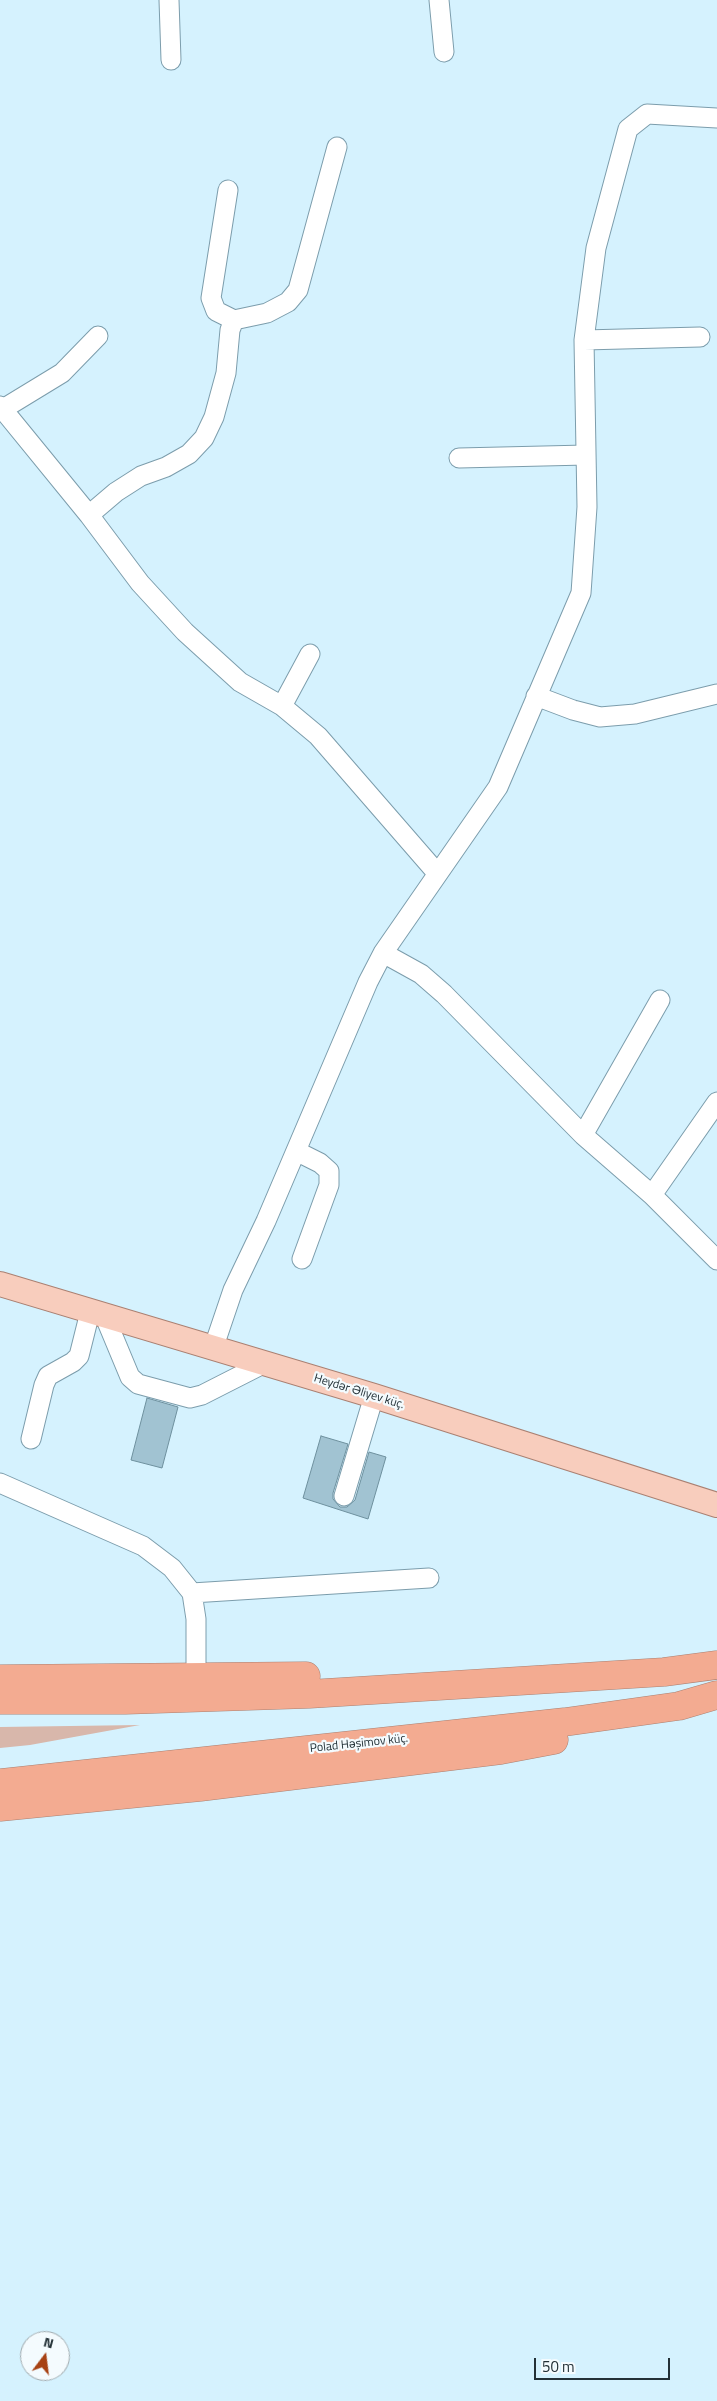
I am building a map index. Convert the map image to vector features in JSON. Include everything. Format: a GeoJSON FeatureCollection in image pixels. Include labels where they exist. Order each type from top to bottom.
{"type":"FeatureCollection","features":[{"type":"Feature","properties":{"kind":"highway"},"geometry":{"type":"LineString","coordinates":[[0,1700],[125,1700],[309,1694],[664,1672],[717,1665]]}},
{"type":"Feature","properties":{"kind":"highway"},"geometry":{"type":"LineString","coordinates":[[0,1679],[196,1677],[565,1678]]}},
{"type":"Feature","properties":{"kind":"highway","name":"Polad Həşimov küç."},"geometry":{"type":"LineString","coordinates":[[0,1783],[566,1722],[678,1706],[717,1695]]}},
{"type":"Feature","properties":{"kind":"highway"},"geometry":{"type":"LineString","coordinates":[[0,1807],[200,1787],[501,1750],[615,1726],[678,1706]]}},
{"type":"Feature","properties":{"kind":"main road","name":"Heydər Əliyev küç."},"geometry":{"type":"LineString","coordinates":[[0,1284],[97,1315],[374,1396],[717,1505]]}},
{"type":"Feature","properties":{"kind":"street"},"geometry":{"type":"LineString","coordinates":[[169,0],[171,60]]}},
{"type":"Feature","properties":{"kind":"street"},"geometry":{"type":"LineString","coordinates":[[439,0],[444,52]]}},
{"type":"Feature","properties":{"kind":"street"},"geometry":{"type":"LineString","coordinates":[[213,1349],[233,1290],[266,1221],[345,1032],[382,953],[498,788],[581,593],[587,506],[584,340],[596,248],[628,129],[647,114],[717,118]]}},
{"type":"Feature","properties":{"kind":"street"},"geometry":{"type":"LineString","coordinates":[[228,190],[211,298],[216,311],[234,320],[267,313],[288,302],[298,290],[337,147]]}},
{"type":"Feature","properties":{"kind":"street"},"geometry":{"type":"LineString","coordinates":[[89,515],[116,492],[141,476],[166,467],[188,454],[204,438],[214,417],[226,373],[230,330],[234,320]]}},
{"type":"Feature","properties":{"kind":"street"},"geometry":{"type":"LineString","coordinates":[[98,336],[62,373],[1,408],[89,515],[140,583],[185,632],[240,682],[282,706],[318,736],[438,873]]}},
{"type":"Feature","properties":{"kind":"street"},"geometry":{"type":"LineString","coordinates":[[584,340],[700,337]]}},
{"type":"Feature","properties":{"kind":"street"},"geometry":{"type":"LineString","coordinates":[[459,458],[586,455]]}},
{"type":"Feature","properties":{"kind":"street"},"geometry":{"type":"LineString","coordinates":[[282,706],[310,654]]}},
{"type":"Feature","properties":{"kind":"street"},"geometry":{"type":"LineString","coordinates":[[536,696],[573,710],[600,717],[635,714],[717,694]]}},
{"type":"Feature","properties":{"kind":"street"},"geometry":{"type":"LineString","coordinates":[[382,953],[421,974],[444,994],[583,1135],[652,1195],[717,1260]]}},
{"type":"Feature","properties":{"kind":"street"},"geometry":{"type":"LineString","coordinates":[[583,1135],[660,1000]]}},
{"type":"Feature","properties":{"kind":"street"},"geometry":{"type":"LineString","coordinates":[[652,1195],[717,1102]]}},
{"type":"Feature","properties":{"kind":"street"},"geometry":{"type":"LineString","coordinates":[[296,1151],[320,1162],[329,1171],[330,1186],[302,1259]]}},
{"type":"Feature","properties":{"kind":"street"},"geometry":{"type":"LineString","coordinates":[[97,1315],[130,1377],[138,1384],[190,1398],[202,1395],[263,1364]]}},
{"type":"Feature","properties":{"kind":"street"},"geometry":{"type":"LineString","coordinates":[[31,1438],[48,1376],[73,1362],[79,1356],[97,1315]]}},
{"type":"Feature","properties":{"kind":"street"},"geometry":{"type":"LineString","coordinates":[[344,1496],[374,1396]]}},
{"type":"Feature","properties":{"kind":"street"},"geometry":{"type":"LineString","coordinates":[[0,1483],[143,1546],[172,1568],[192,1593],[196,1619],[196,1677]]}},
{"type":"Feature","properties":{"kind":"street"},"geometry":{"type":"LineString","coordinates":[[192,1593],[429,1578]]}},
{"type":"Feature","properties":{"kind":"shaded area"},"geometry":{"type":"Polygon","coordinates":[[[140,1725],[30,1745],[0,1748],[0,1727],[140,1725]]]}},
{"type":"Feature","properties":{"kind":"building"},"geometry":{"type":"Polygon","coordinates":[[[147,1398],[178,1407],[162,1468],[131,1460],[147,1398]]]}},
{"type":"Feature","properties":{"kind":"building"},"geometry":{"type":"Polygon","coordinates":[[[321,1436],[348,1444],[333,1493],[333,1499],[340,1507],[347,1507],[355,1500],[369,1452],[386,1457],[368,1519],[303,1498],[321,1436]]]}}]}
